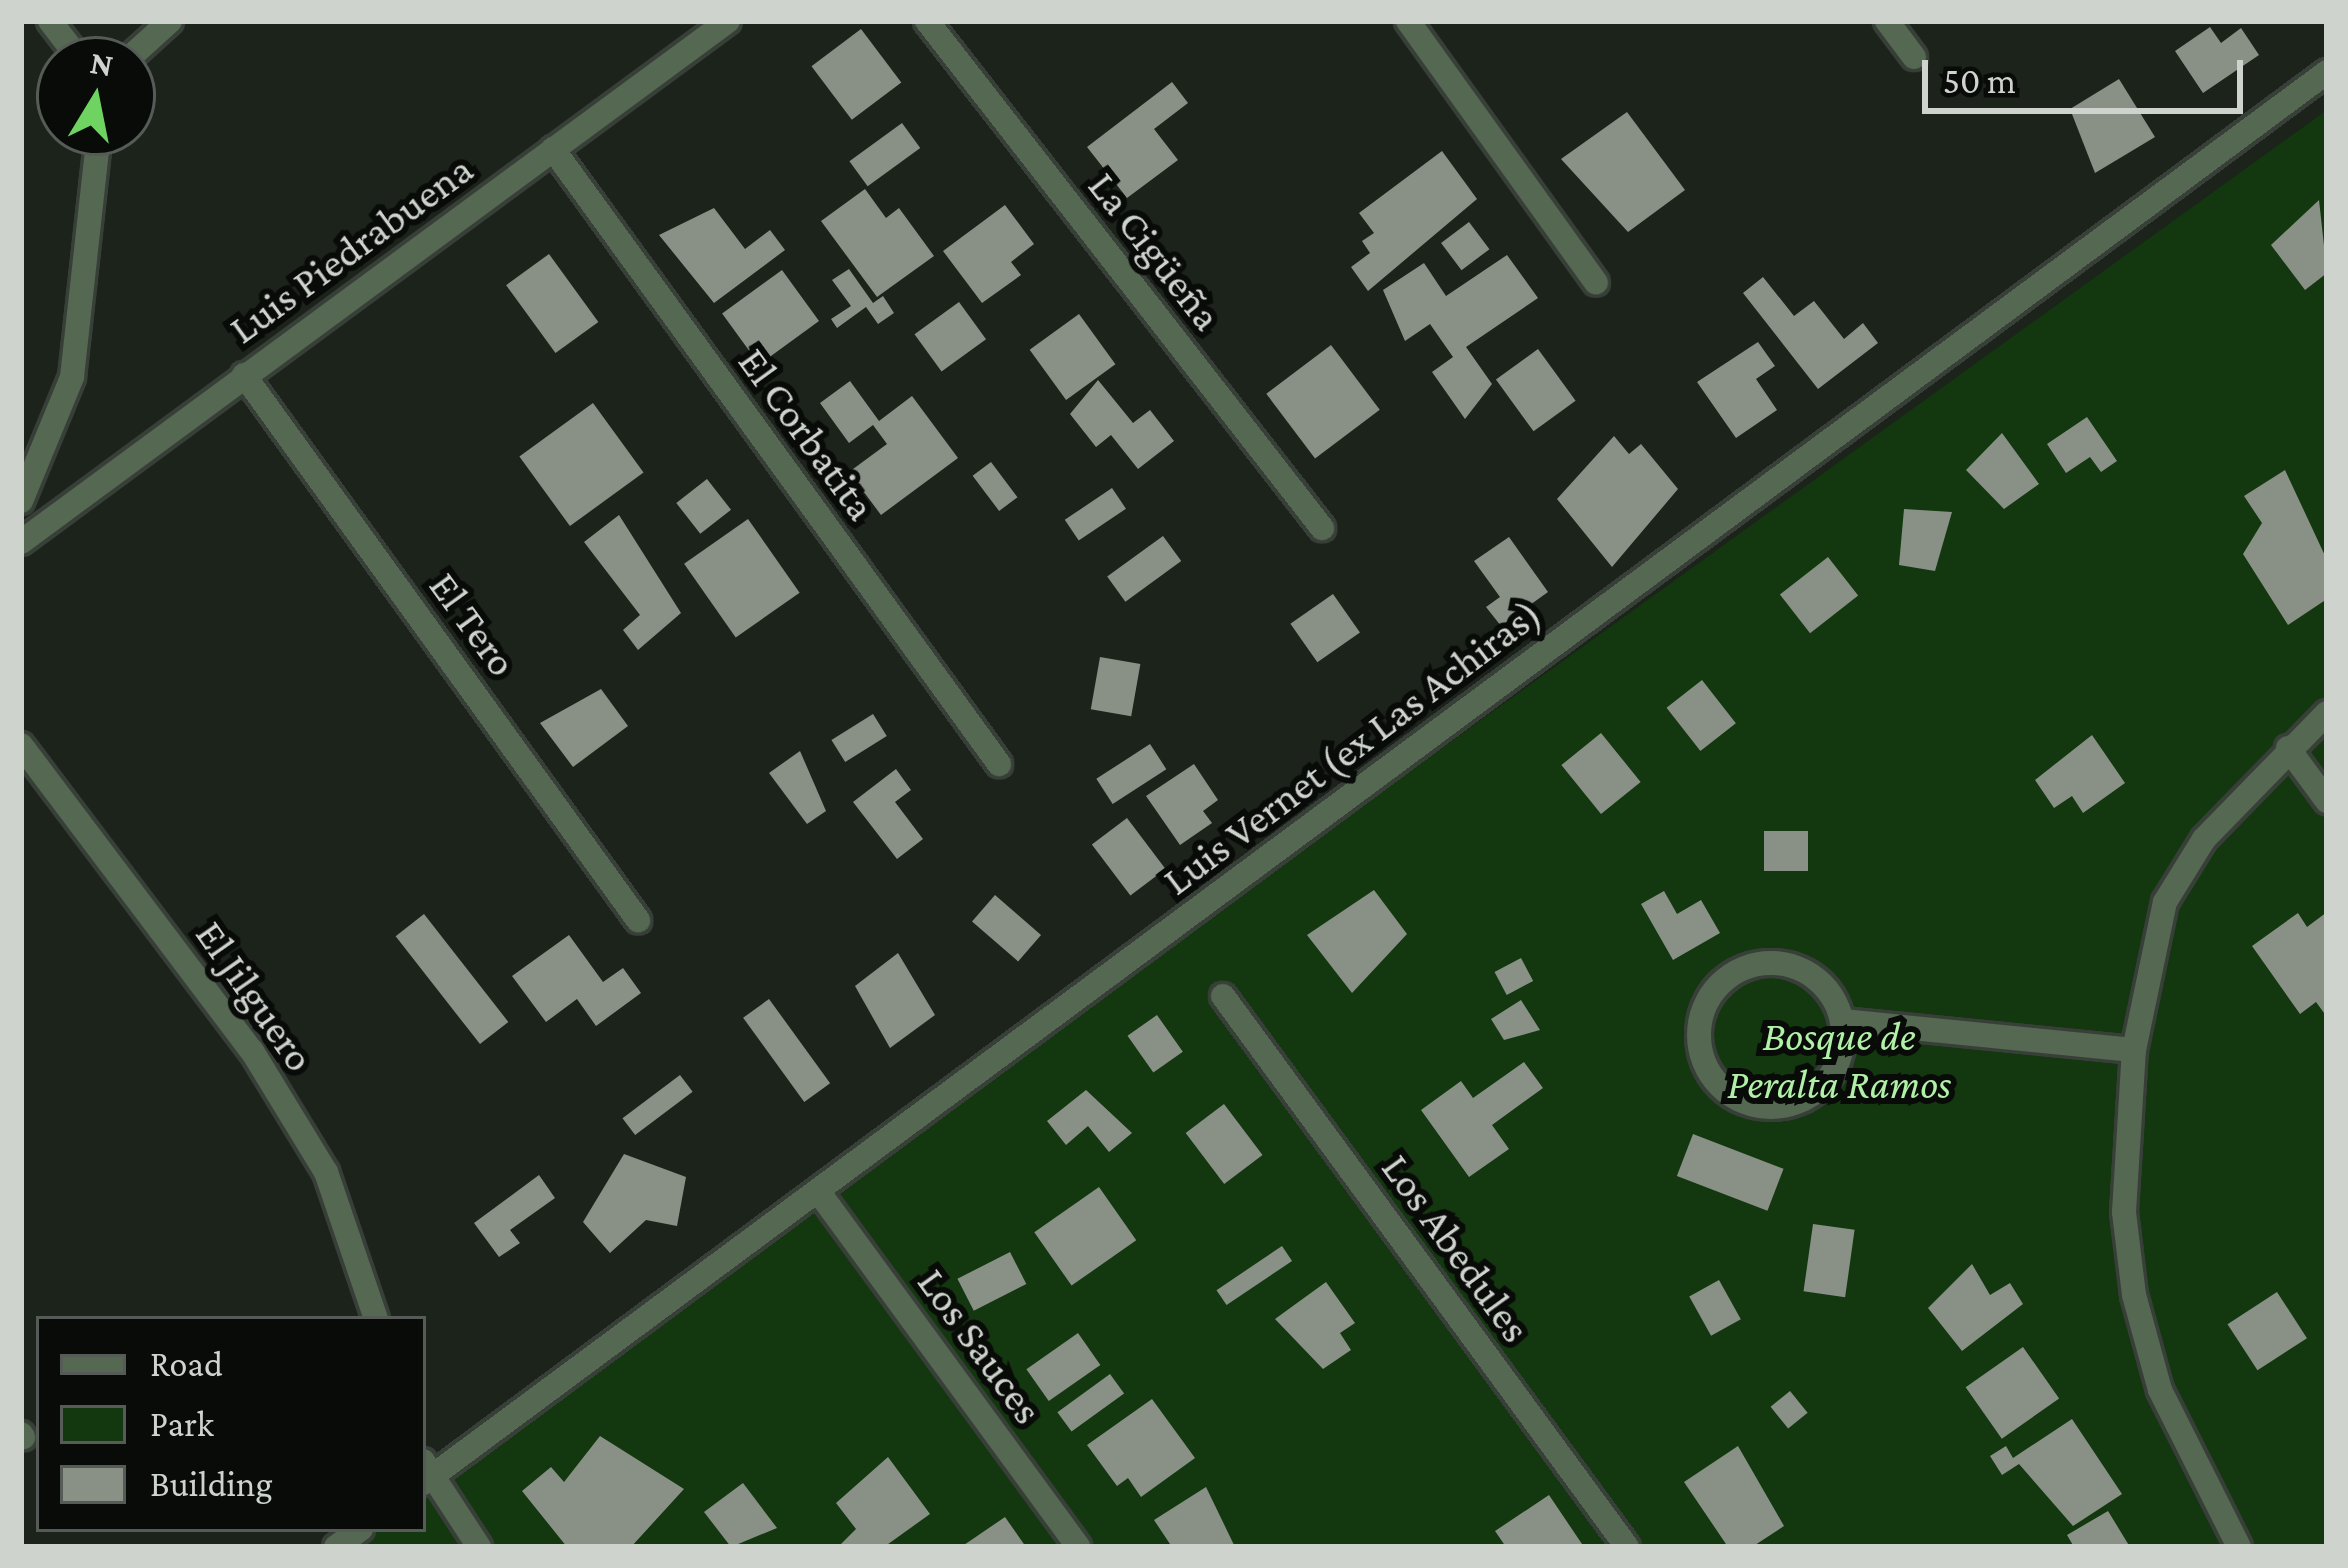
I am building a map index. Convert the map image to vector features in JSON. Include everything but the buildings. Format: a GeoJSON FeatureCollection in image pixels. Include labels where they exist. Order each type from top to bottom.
{"type":"FeatureCollection","features":[{"type":"Feature","properties":{"kind":"street","name":"Luis Piedrabuena"},"geometry":{"type":"LineString","coordinates":[[21,542],[728,21]]}},
{"type":"Feature","properties":{"kind":"street","name":"La Cigüeña"},"geometry":{"type":"LineString","coordinates":[[927,21],[1322,528]]}},
{"type":"Feature","properties":{"kind":"street"},"geometry":{"type":"LineString","coordinates":[[1408,21],[1596,283]]}},
{"type":"Feature","properties":{"kind":"street"},"geometry":{"type":"LineString","coordinates":[[1887,21],[1914,57]]}},
{"type":"Feature","properties":{"kind":"street","name":"Luis Vernet (ex Las Achiras)"},"geometry":{"type":"LineString","coordinates":[[426,1473],[818,1191],[2327,72]]}},
{"type":"Feature","properties":{"kind":"street","name":"El Corbatita"},"geometry":{"type":"LineString","coordinates":[[553,149],[999,764]]}},
{"type":"Feature","properties":{"kind":"street"},"geometry":{"type":"LineString","coordinates":[[21,501],[72,377],[96,156]]}},
{"type":"Feature","properties":{"kind":"street","name":"El Tero"},"geometry":{"type":"LineString","coordinates":[[244,375],[638,920]]}},
{"type":"Feature","properties":{"kind":"street"},"geometry":{"type":"LineString","coordinates":[[2240,1547],[2160,1390],[2134,1295],[2124,1212],[2134,1049],[2164,902],[2204,839],[2327,712]]}},
{"type":"Feature","properties":{"kind":"street","name":"El Jilguero"},"geometry":{"type":"LineString","coordinates":[[21,745],[277,1091],[326,1172],[375,1316]]}},
{"type":"Feature","properties":{"kind":"street"},"geometry":{"type":"LineString","coordinates":[[2288,748],[2327,801]]}},
{"type":"Feature","properties":{"kind":"street"},"geometry":{"type":"LineString","coordinates":[[1775,962],[1819,980],[1842,1021],[1836,1069],[1778,1107],[1732,1096],[1698,1036],[1729,975],[1775,962]]}},
{"type":"Feature","properties":{"kind":"street","name":"Los Abedules"},"geometry":{"type":"LineString","coordinates":[[1223,996],[1627,1547]]}},
{"type":"Feature","properties":{"kind":"street"},"geometry":{"type":"LineString","coordinates":[[1842,1021],[2134,1049]]}},
{"type":"Feature","properties":{"kind":"street","name":"Los Sauces"},"geometry":{"type":"LineString","coordinates":[[818,1191],[1079,1547]]}},
{"type":"Feature","properties":{"kind":"street"},"geometry":{"type":"LineString","coordinates":[[426,1475],[478,1547]]}},
{"type":"Feature","properties":{"kind":"green space","name":"Bosque de Peralta Ramos"},"geometry":{"type":"Polygon","coordinates":[[[2327,110],[2327,1547],[336,1547],[357,1532],[426,1532],[426,1481],[2327,110]]]}}]}
